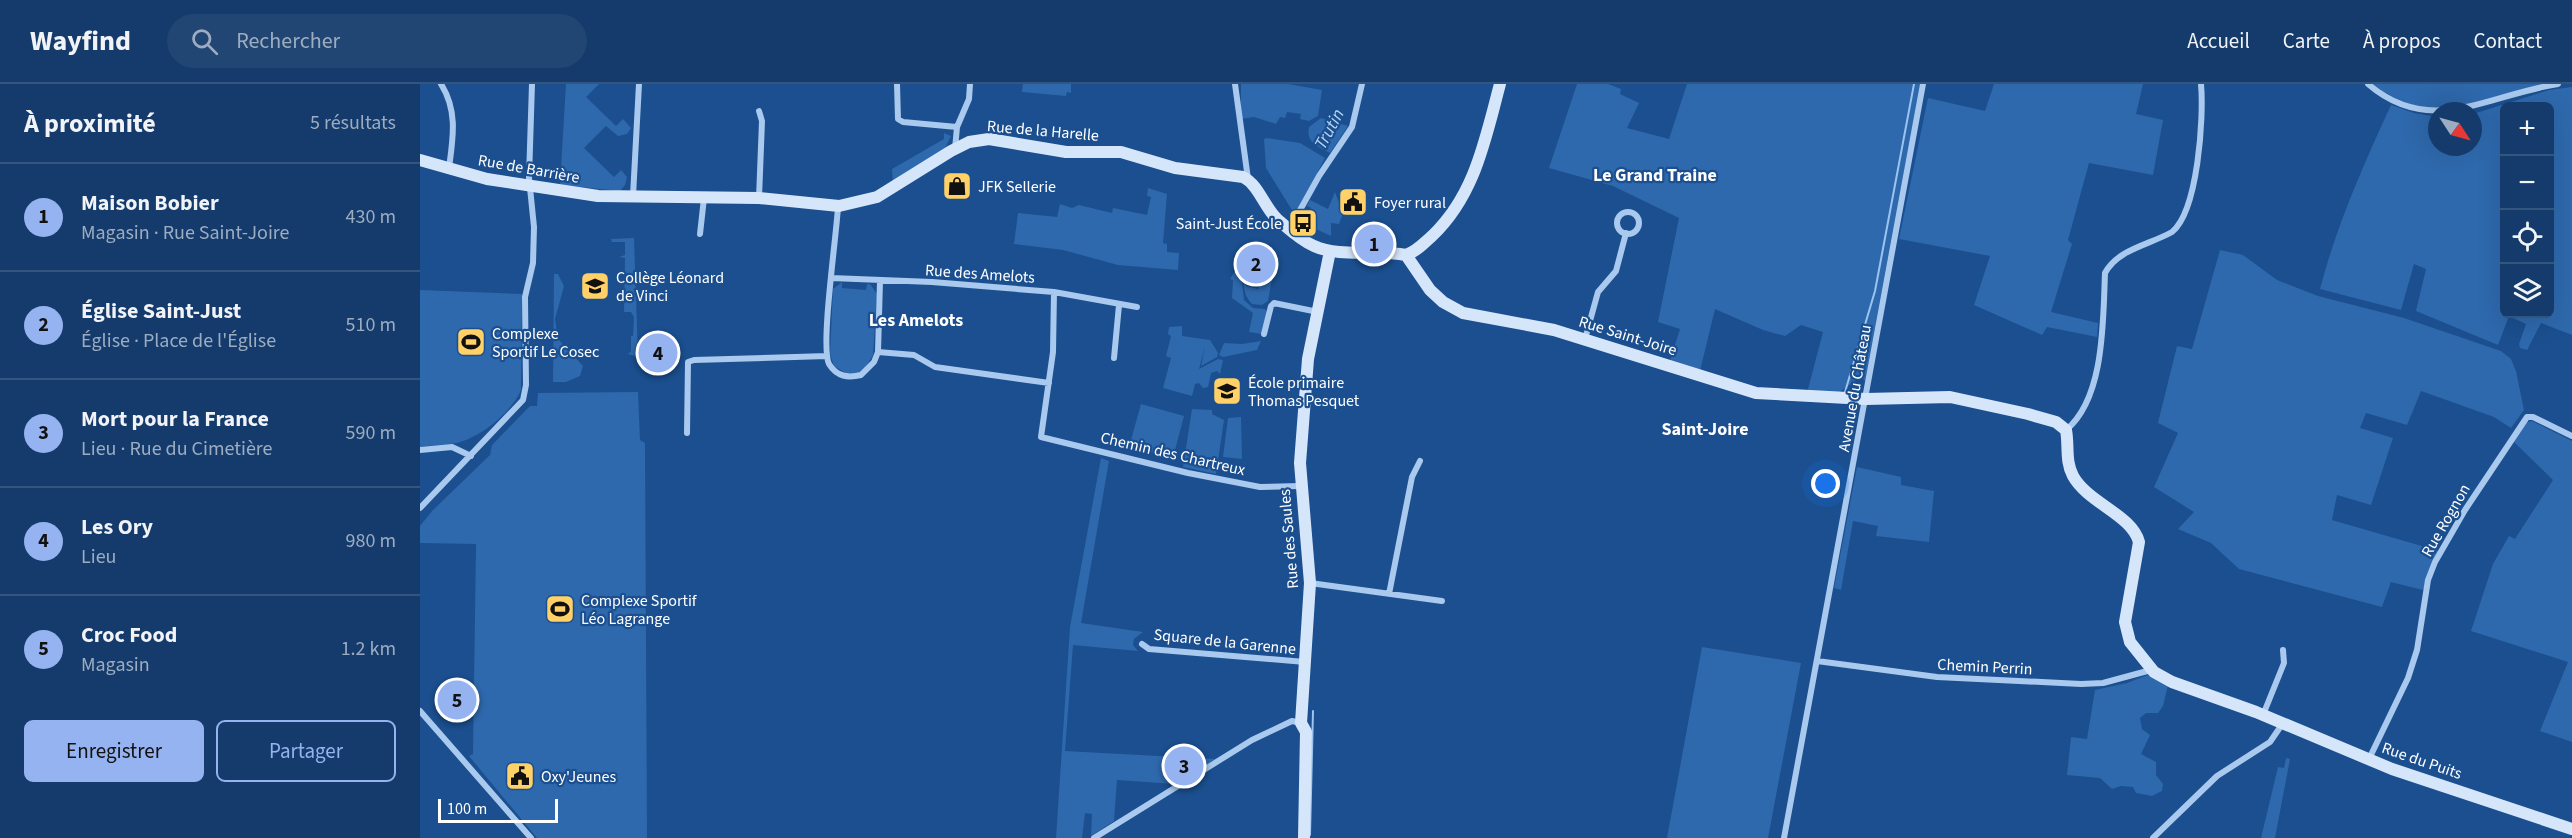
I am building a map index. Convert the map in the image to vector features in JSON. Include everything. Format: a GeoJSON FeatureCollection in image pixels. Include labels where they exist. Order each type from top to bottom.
{"type":"FeatureCollection","features":[{"type":"Feature","properties":{"kind":"street"},"geometry":{"type":"LineString","coordinates":[[441,84],[451,103],[455,129],[449,168]]}},
{"type":"Feature","properties":{"kind":"street"},"geometry":{"type":"LineString","coordinates":[[420,508],[523,400],[526,385],[525,297],[533,263],[532,84]]}},
{"type":"Feature","properties":{"kind":"street"},"geometry":{"type":"LineString","coordinates":[[633,196],[639,84]]}},
{"type":"Feature","properties":{"kind":"street"},"geometry":{"type":"LineString","coordinates":[[897,84],[898,119],[903,122],[957,129],[975,141]]}},
{"type":"Feature","properties":{"kind":"street"},"geometry":{"type":"LineString","coordinates":[[955,149],[957,129],[969,99],[970,84]]}},
{"type":"Feature","properties":{"kind":"street"},"geometry":{"type":"LineString","coordinates":[[1235,84],[1248,179],[1269,211],[1292,232],[1314,247],[1347,252],[1385,250],[1406,255],[1415,252],[1445,224],[1473,180],[1500,84]]}},
{"type":"Feature","properties":{"kind":"street"},"geometry":{"type":"LineString","coordinates":[[1292,232],[1299,212],[1319,176],[1352,127],[1362,84]]}},
{"type":"Feature","properties":{"kind":"street","name":"Avenue du Château"},"geometry":{"type":"LineString","coordinates":[[1784,838],[1923,84]]}},
{"type":"Feature","properties":{"kind":"street"},"geometry":{"type":"LineString","coordinates":[[2151,670],[2130,642],[2125,622],[2139,542],[2136,531],[2092,497],[2074,477],[2068,466],[2066,430],[2075,423],[2085,404],[2098,363],[2106,273],[2111,262],[2172,232],[2178,227],[2187,208],[2203,104],[2201,84]]}},
{"type":"Feature","properties":{"kind":"street"},"geometry":{"type":"LineString","coordinates":[[2368,84],[2391,100],[2408,106],[2443,111],[2478,106],[2558,84]]}},
{"type":"Feature","properties":{"kind":"street"},"geometry":{"type":"LineString","coordinates":[[759,111],[762,121],[759,198]]}},
{"type":"Feature","properties":{"kind":"street","name":"Rue de la Harelle"},"geometry":{"type":"LineString","coordinates":[[633,196],[759,198],[838,206],[877,197],[955,149],[975,141],[989,139],[1066,152],[1120,152],[1175,168],[1248,179]]}},
{"type":"Feature","properties":{"kind":"street","name":"Rue de Barrière"},"geometry":{"type":"LineString","coordinates":[[420,160],[487,179],[598,196],[633,196]]}},
{"type":"Feature","properties":{"kind":"street"},"geometry":{"type":"LineString","coordinates":[[700,234],[704,198]]}},
{"type":"Feature","properties":{"kind":"street"},"geometry":{"type":"LineString","coordinates":[[838,206],[827,356],[836,371],[851,377],[861,375],[869,369],[878,352],[880,281]]}},
{"type":"Feature","properties":{"kind":"street"},"geometry":{"type":"LineString","coordinates":[[1585,339],[1598,292],[1616,271],[1626,233]]}},
{"type":"Feature","properties":{"kind":"street","name":"Rue des Saules"},"geometry":{"type":"LineString","coordinates":[[1304,838],[1306,732],[1301,723],[1310,583],[1300,486],[1305,388],[1330,251]]}},
{"type":"Feature","properties":{"kind":"street","name":"Rue Saint-Joire"},"geometry":{"type":"LineString","coordinates":[[1406,255],[1430,290],[1443,302],[1463,313],[1523,323],[1585,339],[1756,393],[1866,399],[1923,396],[1995,405],[2056,422],[2066,430]]}},
{"type":"Feature","properties":{"kind":"street","name":"Rue des Amelots"},"geometry":{"type":"LineString","coordinates":[[831,278],[932,282],[1054,292],[1053,352],[1041,437]]}},
{"type":"Feature","properties":{"kind":"street"},"geometry":{"type":"LineString","coordinates":[[1054,292],[1137,307]]}},
{"type":"Feature","properties":{"kind":"street"},"geometry":{"type":"LineString","coordinates":[[1264,334],[1271,306],[1274,303],[1318,312]]}},
{"type":"Feature","properties":{"kind":"street"},"geometry":{"type":"LineString","coordinates":[[1114,358],[1119,305]]}},
{"type":"Feature","properties":{"kind":"street"},"geometry":{"type":"LineString","coordinates":[[878,352],[914,355],[935,367],[1049,383]]}},
{"type":"Feature","properties":{"kind":"street"},"geometry":{"type":"LineString","coordinates":[[687,433],[688,362],[827,356]]}},
{"type":"Feature","properties":{"kind":"street","name":"Rue Rognon"},"geometry":{"type":"LineString","coordinates":[[2369,759],[2408,678],[2417,650],[2428,580],[2435,562],[2465,510],[2527,417],[2533,417],[2572,436]]}},
{"type":"Feature","properties":{"kind":"street","name":"Chemin des Chartreux"},"geometry":{"type":"LineString","coordinates":[[1041,437],[1188,473],[1260,487],[1300,486]]}},
{"type":"Feature","properties":{"kind":"street"},"geometry":{"type":"LineString","coordinates":[[420,450],[450,447],[471,456]]}},
{"type":"Feature","properties":{"kind":"street"},"geometry":{"type":"LineString","coordinates":[[1389,594],[1412,477],[1420,461]]}},
{"type":"Feature","properties":{"kind":"street"},"geometry":{"type":"LineString","coordinates":[[1310,583],[1442,601]]}},
{"type":"Feature","properties":{"kind":"street","name":"Square de la Garenne"},"geometry":{"type":"LineString","coordinates":[[1142,645],[1149,649],[1162,651],[1306,662]]}},
{"type":"Feature","properties":{"kind":"street"},"geometry":{"type":"LineString","coordinates":[[2263,715],[2284,663],[2283,650]]}},
{"type":"Feature","properties":{"kind":"street","name":"Chemin Perrin"},"geometry":{"type":"LineString","coordinates":[[1817,661],[1937,677],[2081,684],[2103,683],[2151,670]]}},
{"type":"Feature","properties":{"kind":"street","name":"Rue du Puits"},"geometry":{"type":"LineString","coordinates":[[2151,670],[2172,682],[2263,715],[2369,759],[2572,829]]}},
{"type":"Feature","properties":{"kind":"street"},"geometry":{"type":"LineString","coordinates":[[420,711],[531,838]]}},
{"type":"Feature","properties":{"kind":"street"},"geometry":{"type":"LineString","coordinates":[[1094,838],[1252,740],[1292,721],[1301,723]]}},
{"type":"Feature","properties":{"kind":"street"},"geometry":{"type":"LineString","coordinates":[[2152,838],[2217,776],[2270,742],[2283,723]]}},
{"type":"Feature","properties":{"kind":"shaded area"},"geometry":{"type":"Polygon","coordinates":[[[566,84],[599,84],[586,97],[616,126],[623,119],[631,128],[627,134],[618,136],[606,126],[584,148],[614,177],[621,170],[627,177],[620,191],[560,185],[566,84]]]}},
{"type":"Feature","properties":{"kind":"shaded area"},"geometry":{"type":"Polygon","coordinates":[[[1023,84],[1071,84],[1071,93],[1067,92],[1066,96],[1022,92],[1023,84]]]}},
{"type":"Feature","properties":{"kind":"shaded area"},"geometry":{"type":"Polygon","coordinates":[[[1241,84],[1288,84],[1322,90],[1318,116],[1309,121],[1300,119],[1301,114],[1287,112],[1285,118],[1280,117],[1276,124],[1254,117],[1241,119],[1241,84]]]}},
{"type":"Feature","properties":{"kind":"shaded area"},"geometry":{"type":"Polygon","coordinates":[[[1577,84],[1608,84],[1621,89],[1620,94],[1639,103],[1627,128],[1669,139],[1687,84],[1920,84],[1865,381],[1861,377],[1838,393],[1807,393],[1823,332],[1801,325],[1785,336],[1763,330],[1715,309],[1700,371],[1670,361],[1680,329],[1658,322],[1679,218],[1613,186],[1549,168],[1577,84]]]}},
{"type":"Feature","properties":{"kind":"shaded area"},"geometry":{"type":"Polygon","coordinates":[[[1994,84],[2143,84],[2136,114],[2163,120],[2153,175],[2089,163],[2068,240],[2072,244],[2051,312],[2098,323],[2097,337],[2047,327],[2042,335],[1974,305],[1990,256],[1899,239],[1928,98],[1985,111],[1994,84]]]}},
{"type":"Feature","properties":{"kind":"shaded area"},"geometry":{"type":"Polygon","coordinates":[[[2373,84],[2541,84],[2482,102],[2428,102],[2428,109],[2390,95],[2373,84]]]}},
{"type":"Feature","properties":{"kind":"shaded area"},"geometry":{"type":"Polygon","coordinates":[[[2572,87],[2572,335],[2541,323],[2527,350],[2520,348],[2519,344],[2526,324],[2513,318],[2554,318],[2554,102],[2511,102],[2549,90],[2572,87]]]}},
{"type":"Feature","properties":{"kind":"shaded area"},"geometry":{"type":"Polygon","coordinates":[[[2391,105],[2428,115],[2428,156],[2482,156],[2482,111],[2500,105],[2500,318],[2508,318],[2498,345],[2416,311],[2426,269],[2414,264],[2401,310],[2320,289],[2343,218],[2391,105]]]}},
{"type":"Feature","properties":{"kind":"shaded area"},"geometry":{"type":"Polygon","coordinates":[[[1321,118],[1348,126],[1330,153],[1309,137],[1309,127],[1321,118]]]}},
{"type":"Feature","properties":{"kind":"shaded area"},"geometry":{"type":"Polygon","coordinates":[[[944,133],[951,136],[945,148],[893,183],[892,169],[944,139],[944,133]]]}},
{"type":"Feature","properties":{"kind":"shaded area"},"geometry":{"type":"Polygon","coordinates":[[[1264,139],[1300,143],[1325,158],[1295,215],[1266,168],[1264,139]]]}},
{"type":"Feature","properties":{"kind":"shaded area"},"geometry":{"type":"Polygon","coordinates":[[[1148,188],[1167,194],[1163,243],[1167,244],[1167,252],[1179,253],[1178,270],[1118,265],[1063,250],[1014,244],[1018,213],[1057,217],[1060,204],[1072,208],[1079,205],[1112,213],[1113,208],[1147,215],[1151,197],[1147,196],[1148,188]]]}},
{"type":"Feature","properties":{"kind":"shaded area"},"geometry":{"type":"Polygon","coordinates":[[[1335,192],[1343,213],[1339,224],[1331,223],[1331,236],[1305,224],[1311,208],[1307,206],[1310,200],[1328,209],[1335,192]]]}},
{"type":"Feature","properties":{"kind":"shaded area"},"geometry":{"type":"Polygon","coordinates":[[[634,238],[638,357],[628,354],[631,351],[634,317],[631,312],[624,312],[625,258],[619,257],[625,255],[625,242],[612,242],[611,239],[634,238]]]}},
{"type":"Feature","properties":{"kind":"shaded area"},"geometry":{"type":"Polygon","coordinates":[[[2220,250],[2243,255],[2277,280],[2318,296],[2404,318],[2501,351],[2511,359],[2516,371],[2524,410],[2511,428],[2494,417],[2421,391],[2407,425],[2366,413],[2360,428],[2393,438],[2371,505],[2337,495],[2332,520],[2439,551],[2423,590],[2391,582],[2382,607],[2239,569],[2211,543],[2178,529],[2194,512],[2154,487],[2178,433],[2158,423],[2177,346],[2192,349],[2220,250]]]}},
{"type":"Feature","properties":{"kind":"shaded area"},"geometry":{"type":"Polygon","coordinates":[[[1252,252],[1246,286],[1258,289],[1265,274],[1272,278],[1268,301],[1262,305],[1252,304],[1245,292],[1244,271],[1252,252]]]}},
{"type":"Feature","properties":{"kind":"shaded area"},"geometry":{"type":"Polygon","coordinates":[[[1240,264],[1244,300],[1253,308],[1265,309],[1267,312],[1262,334],[1249,332],[1253,313],[1232,298],[1233,280],[1230,279],[1240,264]]]}},
{"type":"Feature","properties":{"kind":"shaded area"},"geometry":{"type":"Polygon","coordinates":[[[554,274],[558,274],[564,286],[555,319],[558,339],[583,366],[580,376],[566,382],[553,382],[554,274]]]}},
{"type":"Feature","properties":{"kind":"shaded area"},"geometry":{"type":"Polygon","coordinates":[[[842,282],[842,288],[866,290],[867,284],[870,284],[877,294],[873,355],[863,372],[849,375],[834,366],[830,354],[833,289],[842,282]]]}},
{"type":"Feature","properties":{"kind":"shaded area","name":"Complexe Sportif Le Cosec"},"geometry":{"type":"Polygon","coordinates":[[[420,290],[522,294],[521,390],[510,407],[494,423],[476,435],[457,443],[420,447],[420,290]]]}},
{"type":"Feature","properties":{"kind":"shaded area"},"geometry":{"type":"Polygon","coordinates":[[[1182,326],[1182,336],[1210,340],[1218,353],[1217,357],[1201,366],[1205,346],[1199,369],[1218,359],[1223,360],[1220,374],[1217,371],[1211,373],[1208,387],[1203,388],[1199,383],[1195,384],[1192,396],[1163,388],[1171,358],[1166,356],[1171,336],[1168,334],[1169,327],[1182,326]]]}},
{"type":"Feature","properties":{"kind":"shaded area"},"geometry":{"type":"Polygon","coordinates":[[[1261,341],[1257,350],[1223,357],[1219,355],[1224,343],[1242,344],[1261,341]]]}},
{"type":"Feature","properties":{"kind":"shaded area","name":"Complexe Sportif Léo Lagrange"},"geometry":{"type":"Polygon","coordinates":[[[638,392],[640,440],[645,443],[647,838],[537,838],[469,756],[473,754],[476,544],[420,543],[420,526],[433,510],[490,455],[492,445],[530,406],[537,406],[538,393],[638,392]]]}},
{"type":"Feature","properties":{"kind":"shaded area"},"geometry":{"type":"Polygon","coordinates":[[[1141,404],[1184,416],[1173,458],[1129,447],[1141,404]]]}},
{"type":"Feature","properties":{"kind":"shaded area"},"geometry":{"type":"Polygon","coordinates":[[[1192,409],[1212,410],[1212,414],[1224,420],[1216,474],[1183,467],[1192,409]]]}},
{"type":"Feature","properties":{"kind":"shaded area"},"geometry":{"type":"Polygon","coordinates":[[[1241,417],[1242,459],[1223,457],[1228,418],[1241,417]]]}},
{"type":"Feature","properties":{"kind":"shaded area"},"geometry":{"type":"Polygon","coordinates":[[[2532,421],[2572,441],[2572,742],[2540,731],[2568,662],[2471,631],[2493,564],[2509,536],[2515,539],[2553,480],[2513,441],[2525,423],[2532,421]]]}},
{"type":"Feature","properties":{"kind":"shaded area"},"geometry":{"type":"Polygon","coordinates":[[[1101,458],[1109,461],[1081,623],[1143,632],[1134,639],[1133,645],[1138,651],[1073,645],[1065,751],[1215,759],[1175,784],[1117,780],[1114,821],[1091,836],[1092,814],[1085,813],[1082,838],[1056,838],[1070,627],[1101,458]]]}},
{"type":"Feature","properties":{"kind":"shaded area"},"geometry":{"type":"Polygon","coordinates":[[[1857,467],[1901,477],[1901,485],[1934,491],[1929,542],[1876,536],[1878,526],[1853,521],[1841,590],[1834,588],[1857,467]]]}},
{"type":"Feature","properties":{"kind":"shaded area"},"geometry":{"type":"Polygon","coordinates":[[[1702,647],[1801,663],[1768,838],[1667,838],[1702,647]]]}},
{"type":"Feature","properties":{"kind":"shaded area"},"geometry":{"type":"Polygon","coordinates":[[[2148,675],[2168,685],[2163,706],[2158,713],[2146,713],[2140,718],[2142,729],[2150,735],[2141,754],[2156,762],[2156,775],[2163,784],[2162,791],[2152,796],[2136,793],[2133,787],[2121,786],[2112,789],[2100,778],[2067,775],[2071,737],[2087,739],[2095,690],[2127,683],[2148,675]]]}},
{"type":"Feature","properties":{"kind":"shaded area"},"geometry":{"type":"Polygon","coordinates":[[[2286,758],[2290,759],[2275,838],[2261,838],[2278,767],[2284,768],[2286,758]]]}},
{"type":"Feature","properties":{"kind":"waterway"},"geometry":{"type":"LineString","coordinates":[[1845,392],[1875,291],[1914,84]]}},
{"type":"Feature","properties":{"kind":"waterway","name":"Trutin"},"geometry":{"type":"LineString","coordinates":[[1300,221],[1303,210]]}},
{"type":"Feature","properties":{"kind":"waterway"},"geometry":{"type":"LineString","coordinates":[[1310,835],[1313,711]]}},
{"type":"Feature","properties":{"kind":"place","name":"JFK Sellerie"},"geometry":{"type":"Point","coordinates":[957,186]}},
{"type":"Feature","properties":{"kind":"place","name":"Foyer rural"},"geometry":{"type":"Point","coordinates":[1353,202]}},
{"type":"Feature","properties":{"kind":"place","name":"Saint-Just École"},"geometry":{"type":"Point","coordinates":[1303,223]}},
{"type":"Feature","properties":{"kind":"place","name":"Maison Bobier"},"geometry":{"type":"Point","coordinates":[1374,244]}},
{"type":"Feature","properties":{"kind":"place","name":"Église Saint-Just"},"geometry":{"type":"Point","coordinates":[1256,264]}},
{"type":"Feature","properties":{"kind":"place","name":"Collège Léonard de Vinci"},"geometry":{"type":"Point","coordinates":[595,286]}},
{"type":"Feature","properties":{"kind":"place","name":"Complexe Sportif Le Cosec"},"geometry":{"type":"Point","coordinates":[471,342]}},
{"type":"Feature","properties":{"kind":"place","name":"Les Ory"},"geometry":{"type":"Point","coordinates":[658,353]}},
{"type":"Feature","properties":{"kind":"place","name":"École primaire Thomas Pesquet"},"geometry":{"type":"Point","coordinates":[1227,391]}},
{"type":"Feature","properties":{"kind":"place","name":"Complexe Sportif Léo Lagrange"},"geometry":{"type":"Point","coordinates":[560,609]}},
{"type":"Feature","properties":{"kind":"place","name":"Croc Food"},"geometry":{"type":"Point","coordinates":[457,700]}},
{"type":"Feature","properties":{"kind":"place","name":"Mort pour la France"},"geometry":{"type":"Point","coordinates":[1184,766]}},
{"type":"Feature","properties":{"kind":"place","name":"Oxy'Jeunes"},"geometry":{"type":"Point","coordinates":[520,776]}},
{"type":"Feature","properties":{"kind":"district","name":"Le Grand Traine"},"geometry":{"type":"Point","coordinates":[1655,175]}},
{"type":"Feature","properties":{"kind":"district","name":"Les Amelots"},"geometry":{"type":"Point","coordinates":[916,320]}},
{"type":"Feature","properties":{"kind":"district","name":"Saint-Joire"},"geometry":{"type":"Point","coordinates":[1705,429]}}]}
